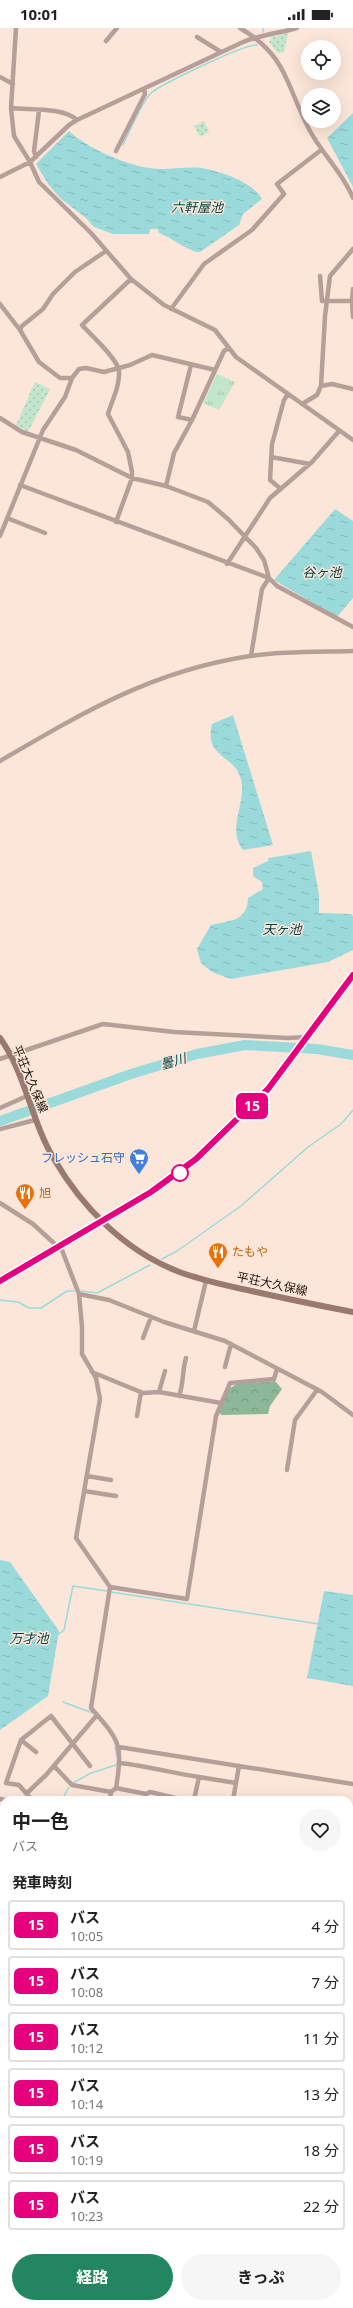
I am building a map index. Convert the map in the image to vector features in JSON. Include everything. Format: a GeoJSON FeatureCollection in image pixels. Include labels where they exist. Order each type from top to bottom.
{"type":"FeatureCollection","features":[{"type":"Feature","properties":{"kind":"main road"},"geometry":{"type":"LineString","coordinates":[[0,1281],[164,1184],[196,1159],[259,1099],[294,1055],[353,975]]}},
{"type":"Feature","properties":{"kind":"main road","name":"平荘大久保線"},"geometry":{"type":"LineString","coordinates":[[0,1038],[11,1055],[35,1118],[54,1159],[101,1222],[118,1236],[160,1263],[206,1281],[353,1312]]}},
{"type":"Feature","properties":{"kind":"street"},"geometry":{"type":"LineString","coordinates":[[16,28],[11,108],[14,136],[30,162],[39,182],[82,224],[131,279],[171,309],[215,330],[236,357],[353,440]]}},
{"type":"Feature","properties":{"kind":"street"},"geometry":{"type":"LineString","coordinates":[[106,41],[117,28]]}},
{"type":"Feature","properties":{"kind":"street"},"geometry":{"type":"LineString","coordinates":[[240,28],[267,46],[277,59],[310,131],[322,150],[348,184],[353,198]]}},
{"type":"Feature","properties":{"kind":"street"},"geometry":{"type":"LineString","coordinates":[[0,178],[30,162],[77,120],[255,37],[270,36],[297,28]]}},
{"type":"Feature","properties":{"kind":"street"},"geometry":{"type":"LineString","coordinates":[[197,37],[221,52]]}},
{"type":"Feature","properties":{"kind":"street"},"geometry":{"type":"LineString","coordinates":[[0,77],[12,84]]}},
{"type":"Feature","properties":{"kind":"street"},"geometry":{"type":"LineString","coordinates":[[116,151],[145,94],[144,89]]}},
{"type":"Feature","properties":{"kind":"street"},"geometry":{"type":"LineString","coordinates":[[11,108],[56,111],[68,114],[77,120]]}},
{"type":"Feature","properties":{"kind":"street"},"geometry":{"type":"LineString","coordinates":[[36,157],[34,151],[39,111]]}},
{"type":"Feature","properties":{"kind":"street"},"geometry":{"type":"LineString","coordinates":[[171,309],[204,264],[252,230],[284,194],[277,184],[322,150]]}},
{"type":"Feature","properties":{"kind":"street"},"geometry":{"type":"LineString","coordinates":[[302,404],[317,395],[321,386],[326,302],[332,270],[353,250]]}},
{"type":"Feature","properties":{"kind":"street"},"geometry":{"type":"LineString","coordinates":[[20,330],[22,326],[43,309],[53,294],[75,272],[106,251]]}},
{"type":"Feature","properties":{"kind":"street"},"geometry":{"type":"LineString","coordinates":[[320,276],[322,285],[320,300],[326,302],[352,301]]}},
{"type":"Feature","properties":{"kind":"street"},"geometry":{"type":"LineString","coordinates":[[116,522],[132,478],[128,452],[108,414],[118,386],[118,368],[82,325],[131,279]]}},
{"type":"Feature","properties":{"kind":"street"},"geometry":{"type":"LineString","coordinates":[[353,289],[353,317]]}},
{"type":"Feature","properties":{"kind":"street"},"geometry":{"type":"LineString","coordinates":[[0,304],[20,330],[45,368],[60,378],[72,378]]}},
{"type":"Feature","properties":{"kind":"street"},"geometry":{"type":"LineString","coordinates":[[166,486],[174,453],[192,420],[224,351],[229,348]]}},
{"type":"Feature","properties":{"kind":"street"},"geometry":{"type":"LineString","coordinates":[[0,536],[43,430],[65,397],[72,378],[79,369],[86,368],[104,372],[152,356],[215,370]]}},
{"type":"Feature","properties":{"kind":"street"},"geometry":{"type":"LineString","coordinates":[[191,365],[178,417],[192,420]]}},
{"type":"Feature","properties":{"kind":"street"},"geometry":{"type":"LineString","coordinates":[[321,386],[332,384],[353,389]]}},
{"type":"Feature","properties":{"kind":"street"},"geometry":{"type":"LineString","coordinates":[[281,489],[270,480],[271,457],[272,444],[284,400],[288,394]]}},
{"type":"Feature","properties":{"kind":"street"},"geometry":{"type":"LineString","coordinates":[[0,418],[22,432],[76,450],[132,478],[166,486],[208,502],[228,519],[245,536],[264,560],[269,578],[262,589],[251,656]]}},
{"type":"Feature","properties":{"kind":"street"},"geometry":{"type":"LineString","coordinates":[[226,564],[270,498],[310,464],[339,431]]}},
{"type":"Feature","properties":{"kind":"street"},"geometry":{"type":"LineString","coordinates":[[271,457],[310,464]]}},
{"type":"Feature","properties":{"kind":"street"},"geometry":{"type":"LineString","coordinates":[[20,485],[226,564],[269,578],[277,586],[353,628]]}},
{"type":"Feature","properties":{"kind":"street"},"geometry":{"type":"LineString","coordinates":[[7,518],[45,533]]}},
{"type":"Feature","properties":{"kind":"street"},"geometry":{"type":"LineString","coordinates":[[0,761],[60,726],[125,692],[194,668],[251,656],[353,651]]}},
{"type":"Feature","properties":{"kind":"street"},"geometry":{"type":"LineString","coordinates":[[0,1059],[103,1024],[174,1032],[288,1038],[307,1037]]}},
{"type":"Feature","properties":{"kind":"street"},"geometry":{"type":"LineString","coordinates":[[0,1108],[27,1097]]}},
{"type":"Feature","properties":{"kind":"street"},"geometry":{"type":"LineString","coordinates":[[0,1129],[35,1118]]}},
{"type":"Feature","properties":{"kind":"street"},"geometry":{"type":"LineString","coordinates":[[0,1203],[33,1224],[58,1246],[79,1294],[82,1327],[82,1354],[99,1389],[100,1399],[76,1538],[110,1587],[91,1708],[113,1732],[118,1747],[120,1763],[116,1788],[111,1792],[86,1790],[72,1785],[54,1766]]}},
{"type":"Feature","properties":{"kind":"street"},"geometry":{"type":"LineString","coordinates":[[194,1331],[206,1281]]}},
{"type":"Feature","properties":{"kind":"street"},"geometry":{"type":"LineString","coordinates":[[79,1294],[109,1300],[151,1317],[231,1344],[317,1390],[340,1404],[353,1415]]}},
{"type":"Feature","properties":{"kind":"street"},"geometry":{"type":"LineString","coordinates":[[143,1338],[151,1317]]}},
{"type":"Feature","properties":{"kind":"street"},"geometry":{"type":"LineString","coordinates":[[225,1366],[231,1344]]}},
{"type":"Feature","properties":{"kind":"street"},"geometry":{"type":"LineString","coordinates":[[179,1396],[184,1383],[182,1375],[186,1358]]}},
{"type":"Feature","properties":{"kind":"street"},"geometry":{"type":"LineString","coordinates":[[110,1587],[188,1599],[216,1416],[230,1383],[274,1379],[276,1369]]}},
{"type":"Feature","properties":{"kind":"street"},"geometry":{"type":"LineString","coordinates":[[159,1392],[165,1371]]}},
{"type":"Feature","properties":{"kind":"street"},"geometry":{"type":"LineString","coordinates":[[92,1372],[141,1392],[159,1392],[222,1403]]}},
{"type":"Feature","properties":{"kind":"street"},"geometry":{"type":"LineString","coordinates":[[287,1470],[295,1420],[317,1390]]}},
{"type":"Feature","properties":{"kind":"street"},"geometry":{"type":"LineString","coordinates":[[137,1416],[141,1392]]}},
{"type":"Feature","properties":{"kind":"street"},"geometry":{"type":"LineString","coordinates":[[87,1476],[111,1480]]}},
{"type":"Feature","properties":{"kind":"street"},"geometry":{"type":"LineString","coordinates":[[84,1491],[116,1496]]}},
{"type":"Feature","properties":{"kind":"street"},"geometry":{"type":"LineString","coordinates":[[27,1793],[54,1766],[97,1715]]}},
{"type":"Feature","properties":{"kind":"street"},"geometry":{"type":"LineString","coordinates":[[29,1796],[19,1785],[6,1783],[21,1740],[51,1716],[73,1744],[82,1759],[90,1766]]}},
{"type":"Feature","properties":{"kind":"street"},"geometry":{"type":"LineString","coordinates":[[21,1740],[36,1752]]}},
{"type":"Feature","properties":{"kind":"street"},"geometry":{"type":"LineString","coordinates":[[118,1747],[353,1784]]}},
{"type":"Feature","properties":{"kind":"street"},"geometry":{"type":"LineString","coordinates":[[120,1763],[160,1768],[172,1773],[236,1783]]}},
{"type":"Feature","properties":{"kind":"street"},"geometry":{"type":"LineString","coordinates":[[234,1796],[239,1766]]}},
{"type":"Feature","properties":{"kind":"street"},"geometry":{"type":"LineString","coordinates":[[195,1796],[198,1777]]}},
{"type":"Feature","properties":{"kind":"street"},"geometry":{"type":"LineString","coordinates":[[116,1788],[146,1794],[150,1792],[167,1796]]}},
{"type":"Feature","properties":{"kind":"street"},"geometry":{"type":"LineString","coordinates":[[110,1796],[111,1792]]}},
{"type":"Feature","properties":{"kind":"green space"},"geometry":{"type":"Polygon","coordinates":[[[288,33],[284,52],[278,53],[269,42],[272,37],[288,33]]]}},
{"type":"Feature","properties":{"kind":"green space"},"geometry":{"type":"Polygon","coordinates":[[[204,121],[209,132],[200,137],[194,126],[204,121]]]}},
{"type":"Feature","properties":{"kind":"green space"},"geometry":{"type":"Polygon","coordinates":[[[217,374],[235,382],[219,410],[203,403],[217,374]]]}},
{"type":"Feature","properties":{"kind":"green space"},"geometry":{"type":"Polygon","coordinates":[[[35,382],[50,389],[28,432],[16,425],[35,382]]]}},
{"type":"Feature","properties":{"kind":"green space"},"geometry":{"type":"Polygon","coordinates":[[[275,1381],[282,1389],[270,1406],[268,1414],[221,1415],[219,1411],[230,1388],[237,1384],[275,1381]]]}},
{"type":"Feature","properties":{"kind":"water"},"geometry":{"type":"Polygon","coordinates":[[[353,113],[353,187],[327,138],[337,128],[341,128],[341,125],[353,113]]]}},
{"type":"Feature","properties":{"kind":"water","name":"六軒屋池"},"geometry":{"type":"Polygon","coordinates":[[[69,131],[95,149],[129,163],[149,168],[162,169],[201,168],[235,178],[251,187],[262,199],[243,214],[239,225],[200,252],[191,250],[159,233],[158,229],[150,229],[149,234],[113,234],[94,227],[86,218],[60,198],[48,184],[36,164],[69,131]]]}},
{"type":"Feature","properties":{"kind":"water","name":"谷ヶ池"},"geometry":{"type":"Polygon","coordinates":[[[335,509],[353,521],[353,598],[337,617],[274,580],[335,509]]]}},
{"type":"Feature","properties":{"kind":"water"},"geometry":{"type":"Polygon","coordinates":[[[233,715],[273,845],[243,850],[238,842],[236,824],[241,798],[241,779],[232,765],[216,750],[212,743],[211,735],[212,724],[233,715]]]}},
{"type":"Feature","properties":{"kind":"water","name":"天ヶ池"},"geometry":{"type":"Polygon","coordinates":[[[311,851],[319,895],[319,913],[351,914],[353,916],[353,950],[328,962],[231,979],[212,972],[201,963],[197,949],[211,925],[237,919],[245,912],[248,898],[263,889],[262,882],[253,876],[253,868],[268,861],[269,858],[311,851]]]}},
{"type":"Feature","properties":{"kind":"water","name":"万才池"},"geometry":{"type":"Polygon","coordinates":[[[0,1560],[10,1562],[59,1631],[48,1696],[0,1730],[0,1560]]]}},
{"type":"Feature","properties":{"kind":"water"},"geometry":{"type":"Polygon","coordinates":[[[324,1591],[353,1595],[353,1686],[307,1678],[324,1591]]]}},
{"type":"Feature","properties":{"kind":"waterway"},"geometry":{"type":"LineString","coordinates":[[123,145],[140,110],[151,93],[221,57],[250,46],[257,45]]}},
{"type":"Feature","properties":{"kind":"waterway","name":"曇川"},"geometry":{"type":"LineString","coordinates":[[0,1121],[131,1074],[197,1054],[245,1045],[317,1049],[353,1055]]}},
{"type":"Feature","properties":{"kind":"waterway"},"geometry":{"type":"LineString","coordinates":[[162,1259],[177,1251],[241,1206],[308,1147],[341,1124],[353,1110]]}},
{"type":"Feature","properties":{"kind":"waterway"},"geometry":{"type":"LineString","coordinates":[[81,1291],[97,1293],[150,1265]]}},
{"type":"Feature","properties":{"kind":"waterway"},"geometry":{"type":"LineString","coordinates":[[0,1300],[18,1302],[29,1308],[41,1308],[67,1291],[74,1291]]}},
{"type":"Feature","properties":{"kind":"waterway"},"geometry":{"type":"LineString","coordinates":[[56,1636],[64,1630],[73,1586],[107,1591]]}},
{"type":"Feature","properties":{"kind":"waterway"},"geometry":{"type":"LineString","coordinates":[[111,1592],[319,1624]]}},
{"type":"Feature","properties":{"kind":"waterway"},"geometry":{"type":"LineString","coordinates":[[63,1702],[93,1713]]}},
{"type":"Feature","properties":{"kind":"waterway"},"geometry":{"type":"LineString","coordinates":[[115,1747],[117,1757]]}},
{"type":"Feature","properties":{"kind":"waterway"},"geometry":{"type":"LineString","coordinates":[[73,1783],[91,1773],[116,1765],[117,1763]]}},
{"type":"Feature","properties":{"kind":"waterway"},"geometry":{"type":"LineString","coordinates":[[64,1796],[69,1787]]}},
{"type":"Feature","properties":{"kind":"bus line","name":"15"},"geometry":{"type":"LineString","coordinates":[[0,1281],[164,1184],[196,1159],[268,1089],[353,975]]}},
{"type":"Feature","properties":{"kind":"place","name":"フレッシュ石守"},"geometry":{"type":"Point","coordinates":[139,1175]}},
{"type":"Feature","properties":{"kind":"place","name":"旭"},"geometry":{"type":"Point","coordinates":[25,1210]}},
{"type":"Feature","properties":{"kind":"place","name":"たもや"},"geometry":{"type":"Point","coordinates":[218,1269]}}]}
